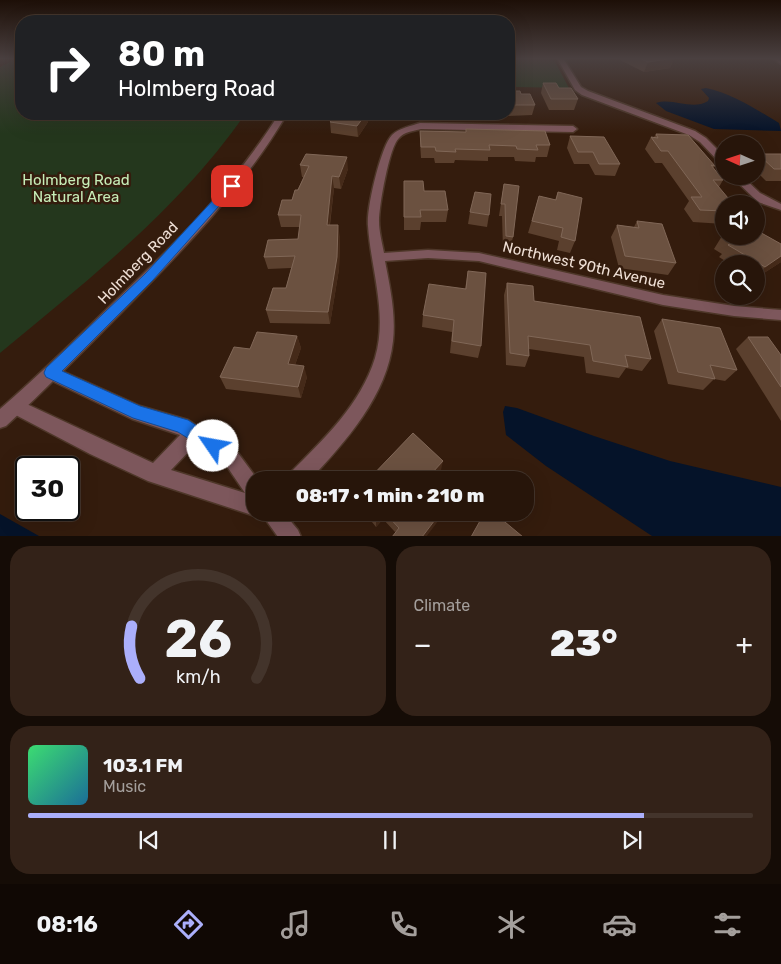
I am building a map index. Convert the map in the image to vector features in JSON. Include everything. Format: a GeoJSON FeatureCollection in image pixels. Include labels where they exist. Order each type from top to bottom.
{"type":"FeatureCollection","features":[{"type":"Feature","properties":{"kind":"street"},"geometry":{"type":"LineString","coordinates":[[575,83],[585,93],[692,133],[704,140],[715,152]]}},
{"type":"Feature","properties":{"kind":"street","name":"Holmberg Road"},"geometry":{"type":"LineString","coordinates":[[0,420],[16,407],[149,277],[212,209],[263,147],[279,120]]}},
{"type":"Feature","properties":{"kind":"street"},"geometry":{"type":"LineString","coordinates":[[306,471],[338,437],[367,394],[383,357],[387,325],[380,257],[373,222],[375,201],[392,139],[403,130],[420,126],[573,129]]}},
{"type":"Feature","properties":{"kind":"street"},"geometry":{"type":"LineString","coordinates":[[744,185],[755,197],[776,206]]}},
{"type":"Feature","properties":{"kind":"street","name":"Northwest 90th Avenue"},"geometry":{"type":"LineString","coordinates":[[380,257],[428,254],[479,257],[663,300],[734,311],[781,315]]}},
{"type":"Feature","properties":{"kind":"street"},"geometry":{"type":"LineString","coordinates":[[51,373],[138,413],[182,426],[232,459],[246,479]]}},
{"type":"Feature","properties":{"kind":"street"},"geometry":{"type":"LineString","coordinates":[[16,407],[108,454],[155,474],[246,503]]}},
{"type":"Feature","properties":{"kind":"street"},"geometry":{"type":"LineString","coordinates":[[155,474],[194,433]]}},
{"type":"Feature","properties":{"kind":"street"},"geometry":{"type":"LineString","coordinates":[[278,521],[291,536]]}},
{"type":"Feature","properties":{"kind":"green space","name":"Holmberg Road Natural Area"},"geometry":{"type":"Polygon","coordinates":[[[0,83],[15,83],[15,120],[241,120],[220,148],[162,211],[66,299],[0,353],[0,83]]]}},
{"type":"Feature","properties":{"kind":"green space"},"geometry":{"type":"Polygon","coordinates":[[[515,83],[566,83],[569,88],[515,87],[515,83]]]}},
{"type":"Feature","properties":{"kind":"water"},"geometry":{"type":"Polygon","coordinates":[[[706,88],[726,94],[753,107],[779,123],[781,131],[714,129],[666,111],[656,103],[702,104],[708,101],[709,98],[701,89],[706,88]]]}},
{"type":"Feature","properties":{"kind":"water"},"geometry":{"type":"Polygon","coordinates":[[[505,406],[517,408],[670,461],[781,487],[781,536],[652,536],[546,466],[506,435],[503,412],[505,406]]]}},
{"type":"Feature","properties":{"kind":"water"},"geometry":{"type":"Polygon","coordinates":[[[0,514],[39,536],[0,536],[0,514]]]}},
{"type":"Feature","properties":{"kind":"building"},"geometry":{"type":"Polygon","coordinates":[[[543,83],[556,83],[559,88],[571,88],[578,99],[551,99],[543,83]]]}},
{"type":"Feature","properties":{"kind":"building"},"geometry":{"type":"Polygon","coordinates":[[[515,91],[520,91],[521,94],[530,94],[535,105],[515,105],[515,91]]]}},
{"type":"Feature","properties":{"kind":"building"},"geometry":{"type":"Polygon","coordinates":[[[332,120],[362,120],[357,126],[330,122],[332,120]]]}},
{"type":"Feature","properties":{"kind":"building"},"geometry":{"type":"Polygon","coordinates":[[[466,129],[545,131],[550,145],[536,145],[538,150],[517,149],[516,146],[489,145],[490,150],[455,149],[456,152],[436,151],[435,147],[421,147],[420,131],[466,132],[466,129]]]}},
{"type":"Feature","properties":{"kind":"building"},"geometry":{"type":"Polygon","coordinates":[[[656,134],[688,135],[715,166],[711,165],[715,170],[715,180],[713,180],[715,185],[726,195],[715,195],[715,211],[700,210],[691,197],[702,197],[668,151],[661,151],[651,137],[658,138],[656,134]]]}},
{"type":"Feature","properties":{"kind":"building"},"geometry":{"type":"Polygon","coordinates":[[[570,136],[604,137],[620,164],[599,164],[593,152],[578,152],[570,136]]]}},
{"type":"Feature","properties":{"kind":"building"},"geometry":{"type":"Polygon","coordinates":[[[306,154],[347,157],[339,177],[332,176],[327,225],[338,225],[337,257],[328,312],[266,310],[273,288],[286,288],[295,256],[264,257],[268,240],[298,239],[301,215],[278,215],[282,200],[292,200],[295,190],[298,190],[309,166],[300,165],[306,154]]]}},
{"type":"Feature","properties":{"kind":"building"},"geometry":{"type":"Polygon","coordinates":[[[765,154],[781,154],[781,169],[774,169],[765,161],[765,154]]]}},
{"type":"Feature","properties":{"kind":"building"},"geometry":{"type":"Polygon","coordinates":[[[404,181],[423,181],[424,191],[445,191],[448,210],[420,210],[421,217],[404,217],[404,181]]]}},
{"type":"Feature","properties":{"kind":"building"},"geometry":{"type":"Polygon","coordinates":[[[504,184],[519,186],[513,237],[506,236],[505,204],[501,204],[504,184]]]}},
{"type":"Feature","properties":{"kind":"building"},"geometry":{"type":"Polygon","coordinates":[[[475,192],[491,194],[489,215],[470,212],[475,192]]]}},
{"type":"Feature","properties":{"kind":"building"},"geometry":{"type":"Polygon","coordinates":[[[558,192],[582,198],[575,241],[561,237],[563,228],[532,221],[539,196],[556,200],[558,192]]]}},
{"type":"Feature","properties":{"kind":"building"},"geometry":{"type":"Polygon","coordinates":[[[637,221],[662,224],[676,263],[625,256],[617,225],[639,228],[637,221]]]}},
{"type":"Feature","properties":{"kind":"building"},"geometry":{"type":"Polygon","coordinates":[[[765,235],[781,244],[781,256],[765,267],[765,255],[745,255],[728,245],[765,245],[765,235]]]}},
{"type":"Feature","properties":{"kind":"building"},"geometry":{"type":"Polygon","coordinates":[[[468,271],[486,273],[481,346],[452,341],[454,320],[423,315],[429,284],[466,289],[468,271]]]}},
{"type":"Feature","properties":{"kind":"building"},"geometry":{"type":"Polygon","coordinates":[[[507,283],[533,286],[534,301],[640,317],[651,359],[625,355],[628,367],[593,361],[590,345],[528,336],[529,356],[510,353],[507,283]]]}},
{"type":"Feature","properties":{"kind":"building"},"geometry":{"type":"Polygon","coordinates":[[[662,319],[720,328],[737,370],[710,365],[715,379],[678,372],[662,319]]]}},
{"type":"Feature","properties":{"kind":"building"},"geometry":{"type":"Polygon","coordinates":[[[257,332],[297,336],[288,364],[304,366],[298,387],[220,377],[234,347],[250,349],[257,332]]]}},
{"type":"Feature","properties":{"kind":"building"},"geometry":{"type":"Polygon","coordinates":[[[748,337],[768,337],[781,355],[781,387],[748,337]]]}},
{"type":"Feature","properties":{"kind":"building"},"geometry":{"type":"Polygon","coordinates":[[[413,433],[443,461],[434,471],[377,471],[413,433]]]}},
{"type":"Feature","properties":{"kind":"building"},"geometry":{"type":"Polygon","coordinates":[[[392,521],[434,521],[423,536],[393,536],[399,528],[392,521]]]}},
{"type":"Feature","properties":{"kind":"building"},"geometry":{"type":"Polygon","coordinates":[[[480,521],[504,521],[522,536],[472,536],[480,521]]]}},
{"type":"Feature","properties":{"kind":"route"},"geometry":{"type":"LineString","coordinates":[[213,446],[182,426],[138,413],[51,373],[149,277],[232,186]]}}]}
